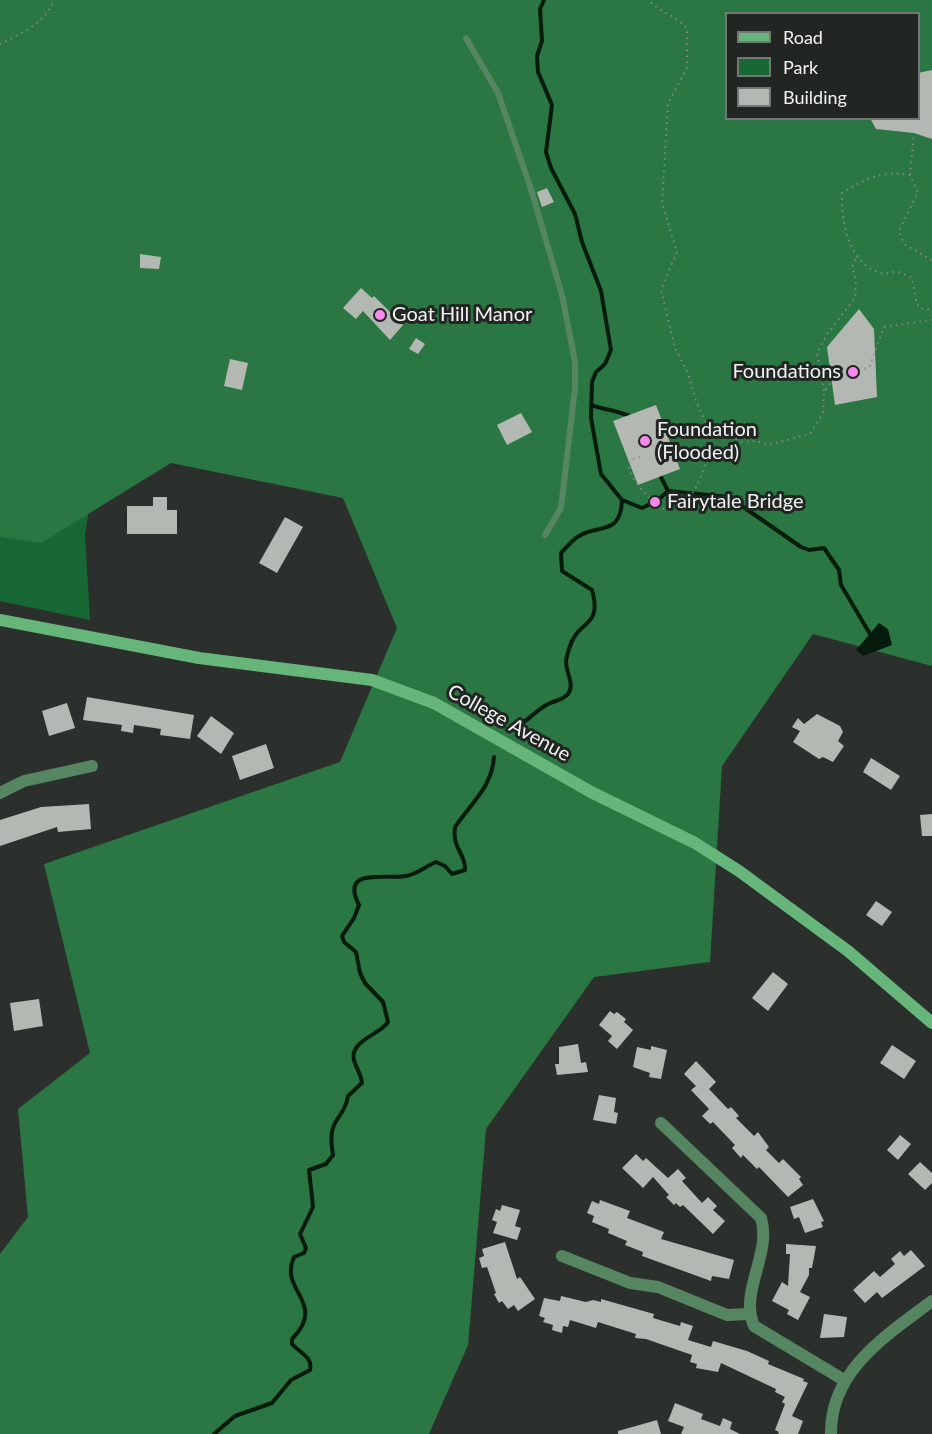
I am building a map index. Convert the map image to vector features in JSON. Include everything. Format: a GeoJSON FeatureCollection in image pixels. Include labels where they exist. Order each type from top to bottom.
{"type":"FeatureCollection","features":[{"type":"Feature","properties":{"kind":"street","name":"College Avenue"},"geometry":{"type":"LineString","coordinates":[[0,620],[199,658],[372,680],[434,703],[591,792],[713,854],[848,951],[932,1023]]}},
{"type":"Feature","properties":{"kind":"street"},"geometry":{"type":"LineString","coordinates":[[0,793],[24,781],[92,766]]}},
{"type":"Feature","properties":{"kind":"street"},"geometry":{"type":"LineString","coordinates":[[661,1123],[761,1218],[764,1235],[749,1314],[754,1326],[844,1380]]}},
{"type":"Feature","properties":{"kind":"street"},"geometry":{"type":"LineString","coordinates":[[562,1256],[630,1283],[658,1287],[727,1315],[749,1314]]}},
{"type":"Feature","properties":{"kind":"street"},"geometry":{"type":"LineString","coordinates":[[831,1434],[836,1404],[844,1380],[878,1342],[932,1301]]}},
{"type":"Feature","properties":{"kind":"lane"},"geometry":{"type":"LineString","coordinates":[[466,38],[498,93],[531,189],[562,295],[575,362],[575,388],[561,508],[545,536]]}},
{"type":"Feature","properties":{"kind":"path"},"geometry":{"type":"LineString","coordinates":[[0,44],[31,29],[51,8],[54,0]]}},
{"type":"Feature","properties":{"kind":"path"},"geometry":{"type":"LineString","coordinates":[[648,0],[658,10],[674,15],[687,28],[687,68],[668,103],[662,204],[676,252],[661,290],[675,348],[713,438]]}},
{"type":"Feature","properties":{"kind":"path"},"geometry":{"type":"LineString","coordinates":[[914,133],[910,175],[918,192],[899,231],[904,244],[932,260]]}},
{"type":"Feature","properties":{"kind":"path"},"geometry":{"type":"LineString","coordinates":[[910,175],[892,171],[858,183],[842,193],[842,214],[852,248],[865,264],[881,274],[898,272],[911,277],[919,308],[932,310]]}},
{"type":"Feature","properties":{"kind":"path"},"geometry":{"type":"LineString","coordinates":[[640,457],[629,461],[628,468],[637,484],[666,510],[676,499],[694,492],[705,467],[705,450],[713,438],[729,435],[741,442],[757,441],[768,445],[810,434],[823,414],[824,392],[817,353],[828,333],[855,298],[856,279],[852,267],[858,255]]}},
{"type":"Feature","properties":{"kind":"path"},"geometry":{"type":"LineString","coordinates":[[824,392],[837,373],[869,368],[884,327],[932,320]]}},
{"type":"Feature","properties":{"kind":"green space"},"geometry":{"type":"Polygon","coordinates":[[[0,0],[932,0],[932,666],[813,634],[722,766],[710,962],[594,977],[486,1129],[468,1345],[429,1434],[0,1434],[0,1254],[28,1217],[18,1109],[90,1053],[44,864],[340,762],[397,628],[343,498],[171,463],[41,543],[0,537],[0,0]]]}},
{"type":"Feature","properties":{"kind":"green space"},"geometry":{"type":"Polygon","coordinates":[[[0,300],[90,503],[85,535],[90,620],[0,601],[0,300]]]}},
{"type":"Feature","properties":{"kind":"shaded area"},"geometry":{"type":"Polygon","coordinates":[[[879,623],[888,629],[892,645],[863,656],[856,650],[879,623]]]}},
{"type":"Feature","properties":{"kind":"building"},"geometry":{"type":"Polygon","coordinates":[[[932,70],[932,139],[914,133],[876,129],[871,120],[920,120],[920,73],[932,70]]]}},
{"type":"Feature","properties":{"kind":"building"},"geometry":{"type":"Polygon","coordinates":[[[547,188],[554,202],[542,207],[537,192],[547,188]]]}},
{"type":"Feature","properties":{"kind":"building"},"geometry":{"type":"Polygon","coordinates":[[[140,254],[161,257],[159,269],[140,268],[140,254]]]}},
{"type":"Feature","properties":{"kind":"building","name":"Goat Hill Manor"},"geometry":{"type":"Polygon","coordinates":[[[361,288],[372,298],[374,296],[403,325],[390,340],[363,311],[356,319],[343,308],[361,288]]]}},
{"type":"Feature","properties":{"kind":"building","name":"Foundations"},"geometry":{"type":"Polygon","coordinates":[[[859,309],[874,329],[877,397],[835,405],[827,347],[859,309]]]}},
{"type":"Feature","properties":{"kind":"building"},"geometry":{"type":"Polygon","coordinates":[[[416,338],[425,344],[418,354],[409,349],[416,338]]]}},
{"type":"Feature","properties":{"kind":"building"},"geometry":{"type":"Polygon","coordinates":[[[230,359],[248,363],[242,390],[224,386],[230,359]]]}},
{"type":"Feature","properties":{"kind":"building","name":"Foundation (Flooded)"},"geometry":{"type":"Polygon","coordinates":[[[656,405],[680,469],[638,485],[613,421],[656,405]]]}},
{"type":"Feature","properties":{"kind":"building"},"geometry":{"type":"Polygon","coordinates":[[[521,413],[532,432],[507,445],[497,425],[521,413]]]}},
{"type":"Feature","properties":{"kind":"building"},"geometry":{"type":"Polygon","coordinates":[[[153,497],[167,497],[167,510],[177,510],[177,534],[127,534],[127,506],[153,506],[153,497]]]}},
{"type":"Feature","properties":{"kind":"building"},"geometry":{"type":"Polygon","coordinates":[[[285,517],[303,527],[277,573],[259,563],[285,517]]]}},
{"type":"Feature","properties":{"kind":"building"},"geometry":{"type":"Polygon","coordinates":[[[87,697],[194,715],[190,739],[160,735],[161,729],[134,725],[133,733],[121,731],[122,725],[83,720],[87,697]]]}},
{"type":"Feature","properties":{"kind":"building"},"geometry":{"type":"Polygon","coordinates":[[[67,703],[75,728],[49,736],[42,711],[67,703]]]}},
{"type":"Feature","properties":{"kind":"building"},"geometry":{"type":"Polygon","coordinates":[[[817,714],[840,726],[843,732],[838,741],[844,746],[833,762],[823,757],[819,759],[793,742],[800,731],[792,727],[798,718],[804,724],[817,714]]]}},
{"type":"Feature","properties":{"kind":"building"},"geometry":{"type":"Polygon","coordinates":[[[211,716],[234,733],[221,754],[197,736],[211,716]]]}},
{"type":"Feature","properties":{"kind":"building"},"geometry":{"type":"Polygon","coordinates":[[[266,744],[274,768],[240,780],[232,756],[266,744]]]}},
{"type":"Feature","properties":{"kind":"building"},"geometry":{"type":"Polygon","coordinates":[[[871,758],[900,776],[891,790],[863,772],[871,758]]]}},
{"type":"Feature","properties":{"kind":"building"},"geometry":{"type":"Polygon","coordinates":[[[89,804],[91,829],[58,832],[57,827],[0,846],[0,820],[41,807],[89,804]]]}},
{"type":"Feature","properties":{"kind":"building"},"geometry":{"type":"Polygon","coordinates":[[[932,814],[932,836],[922,836],[920,815],[932,814]]]}},
{"type":"Feature","properties":{"kind":"building"},"geometry":{"type":"Polygon","coordinates":[[[876,901],[892,912],[882,926],[866,915],[876,901]]]}},
{"type":"Feature","properties":{"kind":"building"},"geometry":{"type":"Polygon","coordinates":[[[773,972],[788,984],[768,1011],[752,998],[773,972]]]}},
{"type":"Feature","properties":{"kind":"building"},"geometry":{"type":"Polygon","coordinates":[[[39,999],[43,1026],[14,1031],[10,1003],[39,999]]]}},
{"type":"Feature","properties":{"kind":"building"},"geometry":{"type":"Polygon","coordinates":[[[610,1011],[614,1014],[617,1012],[626,1019],[624,1022],[633,1030],[617,1049],[608,1041],[612,1036],[599,1025],[610,1011]]]}},
{"type":"Feature","properties":{"kind":"building"},"geometry":{"type":"Polygon","coordinates":[[[578,1044],[581,1063],[586,1062],[588,1072],[557,1075],[555,1064],[559,1064],[559,1047],[578,1044]]]}},
{"type":"Feature","properties":{"kind":"building"},"geometry":{"type":"Polygon","coordinates":[[[892,1045],[916,1061],[904,1079],[880,1063],[892,1045]]]}},
{"type":"Feature","properties":{"kind":"building"},"geometry":{"type":"Polygon","coordinates":[[[651,1046],[667,1050],[661,1079],[649,1077],[650,1073],[633,1067],[637,1047],[651,1050],[651,1046]]]}},
{"type":"Feature","properties":{"kind":"building"},"geometry":{"type":"Polygon","coordinates":[[[696,1061],[716,1082],[709,1089],[728,1109],[731,1107],[739,1116],[736,1118],[754,1136],[758,1132],[769,1147],[766,1150],[779,1163],[783,1159],[801,1177],[799,1179],[803,1185],[788,1197],[759,1167],[757,1169],[743,1155],[741,1158],[732,1148],[735,1145],[713,1122],[710,1124],[702,1116],[709,1109],[691,1090],[696,1086],[684,1074],[696,1061]]]}},
{"type":"Feature","properties":{"kind":"building"},"geometry":{"type":"Polygon","coordinates":[[[599,1095],[616,1098],[614,1112],[618,1113],[616,1124],[593,1120],[599,1095]]]}},
{"type":"Feature","properties":{"kind":"building"},"geometry":{"type":"Polygon","coordinates":[[[900,1135],[911,1144],[898,1160],[887,1150],[900,1135]]]}},
{"type":"Feature","properties":{"kind":"building"},"geometry":{"type":"Polygon","coordinates":[[[636,1154],[643,1161],[646,1158],[668,1178],[678,1169],[686,1178],[682,1181],[702,1203],[708,1197],[717,1206],[713,1210],[725,1221],[713,1234],[683,1205],[680,1207],[676,1203],[674,1205],[666,1197],[669,1195],[653,1177],[643,1188],[622,1168],[636,1154]]]}},
{"type":"Feature","properties":{"kind":"building"},"geometry":{"type":"Polygon","coordinates":[[[920,1162],[932,1173],[932,1183],[925,1190],[908,1174],[920,1162]]]}},
{"type":"Feature","properties":{"kind":"building"},"geometry":{"type":"Polygon","coordinates":[[[813,1199],[824,1221],[821,1222],[823,1227],[805,1233],[799,1217],[794,1219],[790,1207],[813,1199]]]}},
{"type":"Feature","properties":{"kind":"building"},"geometry":{"type":"Polygon","coordinates":[[[600,1200],[630,1211],[627,1218],[664,1232],[661,1239],[734,1260],[729,1279],[712,1276],[711,1281],[642,1256],[643,1252],[625,1245],[627,1241],[608,1233],[609,1229],[592,1222],[594,1216],[587,1213],[592,1201],[599,1204],[600,1200]]]}},
{"type":"Feature","properties":{"kind":"building"},"geometry":{"type":"Polygon","coordinates":[[[502,1205],[520,1210],[515,1226],[521,1228],[517,1240],[493,1233],[497,1222],[492,1220],[496,1209],[500,1211],[502,1205]]]}},
{"type":"Feature","properties":{"kind":"building"},"geometry":{"type":"Polygon","coordinates":[[[505,1242],[517,1279],[520,1277],[535,1299],[518,1311],[514,1305],[508,1309],[502,1301],[499,1303],[494,1294],[496,1293],[487,1267],[482,1268],[479,1258],[484,1256],[482,1249],[505,1242]]]}},
{"type":"Feature","properties":{"kind":"building"},"geometry":{"type":"Polygon","coordinates":[[[786,1244],[816,1246],[812,1268],[809,1268],[809,1275],[800,1292],[810,1297],[798,1320],[787,1314],[789,1310],[772,1301],[782,1282],[788,1286],[790,1254],[786,1254],[786,1244]]]}},
{"type":"Feature","properties":{"kind":"building"},"geometry":{"type":"Polygon","coordinates":[[[911,1250],[925,1266],[882,1298],[877,1292],[865,1303],[853,1290],[874,1271],[880,1277],[895,1264],[891,1259],[900,1251],[904,1256],[911,1250]]]}},
{"type":"Feature","properties":{"kind":"building"},"geometry":{"type":"Polygon","coordinates":[[[561,1296],[586,1302],[593,1300],[601,1302],[601,1299],[654,1314],[653,1318],[680,1326],[681,1322],[693,1326],[688,1340],[711,1347],[713,1341],[747,1351],[769,1361],[768,1364],[804,1379],[803,1381],[808,1383],[792,1416],[803,1421],[798,1434],[778,1434],[779,1432],[775,1430],[785,1404],[782,1402],[785,1397],[775,1392],[776,1389],[721,1363],[718,1372],[696,1368],[697,1364],[690,1362],[692,1355],[646,1339],[635,1338],[636,1334],[598,1322],[596,1328],[570,1320],[568,1327],[563,1326],[562,1333],[552,1330],[553,1325],[543,1322],[545,1318],[539,1316],[544,1298],[560,1301],[561,1296]]]}},
{"type":"Feature","properties":{"kind":"building"},"geometry":{"type":"Polygon","coordinates":[[[824,1314],[847,1317],[844,1337],[820,1338],[824,1314]]]}},
{"type":"Feature","properties":{"kind":"building"},"geometry":{"type":"Polygon","coordinates":[[[675,1403],[703,1414],[701,1419],[720,1426],[723,1418],[732,1422],[730,1429],[740,1434],[681,1434],[684,1427],[668,1421],[675,1403]]]}},
{"type":"Feature","properties":{"kind":"building"},"geometry":{"type":"Polygon","coordinates":[[[657,1420],[661,1434],[618,1434],[618,1431],[657,1420]]]}},
{"type":"Feature","properties":{"kind":"waterway"},"geometry":{"type":"LineString","coordinates":[[514,728],[543,707],[564,698],[570,690],[566,666],[567,655],[573,639],[592,618],[594,603],[592,590],[562,571],[561,553],[586,532],[613,524],[618,519],[622,500],[601,474],[591,418],[592,382],[596,372],[605,364],[611,350],[601,291],[582,242],[575,214],[551,168],[546,152],[552,105],[538,72],[537,56],[542,41],[540,9],[544,0]]}},
{"type":"Feature","properties":{"kind":"waterway"},"geometry":{"type":"LineString","coordinates":[[591,405],[631,417]]}},
{"type":"Feature","properties":{"kind":"waterway"},"geometry":{"type":"LineString","coordinates":[[659,473],[668,491]]}},
{"type":"Feature","properties":{"kind":"waterway"},"geometry":{"type":"LineString","coordinates":[[622,500],[642,508],[658,500],[668,491],[729,497],[801,547],[809,550],[824,548],[839,570],[841,585],[870,634]]}},
{"type":"Feature","properties":{"kind":"waterway"},"geometry":{"type":"LineString","coordinates":[[214,1434],[235,1416],[272,1403],[291,1380],[310,1370],[308,1358],[292,1344],[292,1339],[302,1326],[305,1315],[304,1306],[292,1279],[291,1269],[294,1257],[304,1253],[306,1248],[300,1234],[313,1207],[309,1170],[326,1164],[333,1155],[331,1142],[336,1121],[343,1111],[348,1096],[362,1083],[354,1060],[356,1048],[388,1022],[383,1002],[365,983],[360,973],[356,952],[344,942],[342,936],[354,918],[359,905],[355,885],[368,877],[410,875],[436,862],[445,866],[452,874],[465,870],[465,864],[455,841],[455,827],[485,786],[494,757]]}},
{"type":"Feature","properties":{"kind":"place","name":"Goat Hill Manor"},"geometry":{"type":"Point","coordinates":[380,315]}},
{"type":"Feature","properties":{"kind":"place","name":"Foundations"},"geometry":{"type":"Point","coordinates":[853,372]}},
{"type":"Feature","properties":{"kind":"place","name":"Foundation (Flooded)"},"geometry":{"type":"Point","coordinates":[645,441]}},
{"type":"Feature","properties":{"kind":"place","name":"Fairytale Bridge"},"geometry":{"type":"Point","coordinates":[655,502]}}]}
